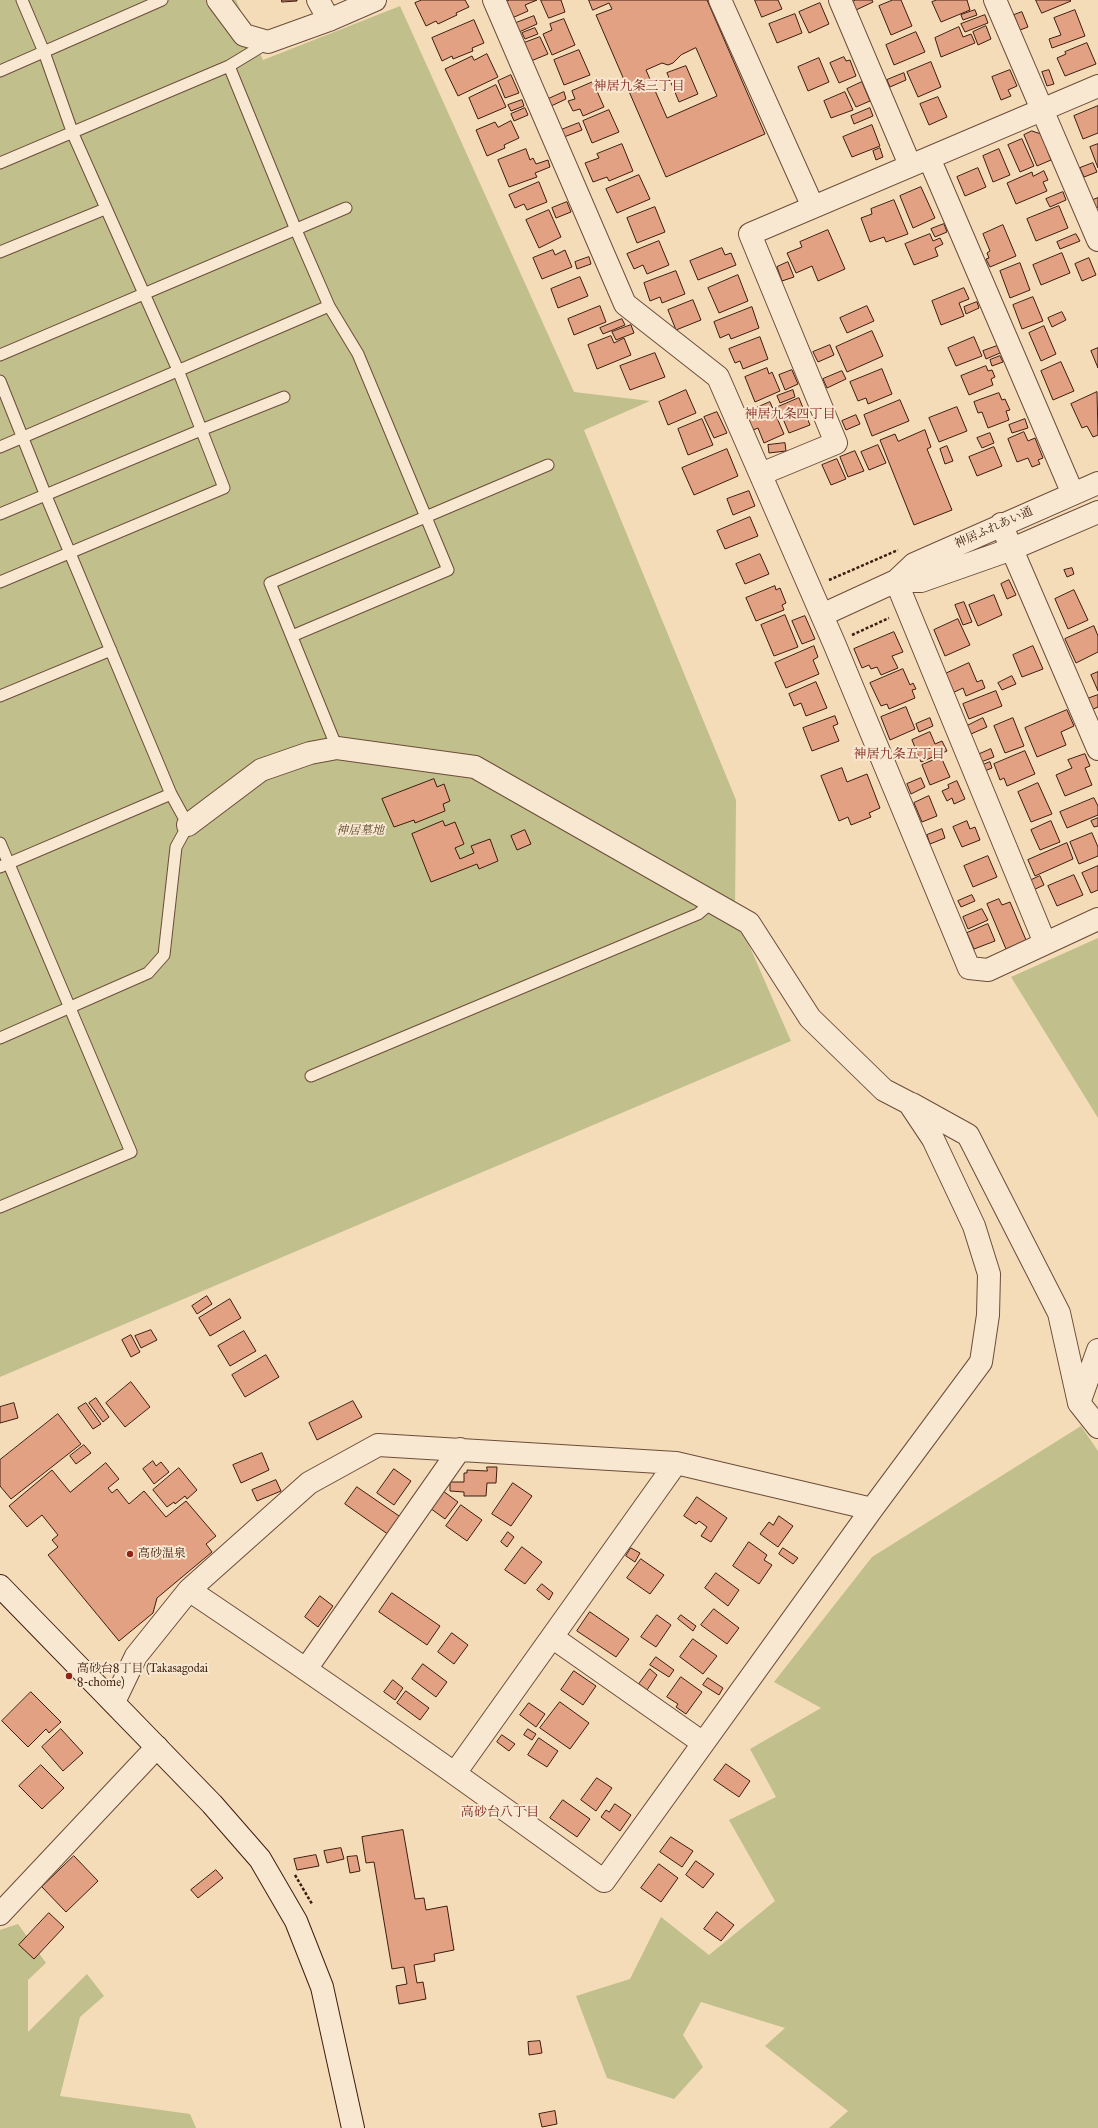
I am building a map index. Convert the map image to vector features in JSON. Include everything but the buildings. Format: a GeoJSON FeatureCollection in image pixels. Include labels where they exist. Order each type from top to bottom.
{"type":"FeatureCollection","features":[{"type":"Feature","properties":{"kind":"street"},"geometry":{"type":"LineString","coordinates":[[218,0],[244,35],[268,42],[329,20],[376,0]]}},
{"type":"Feature","properties":{"kind":"street"},"geometry":{"type":"LineString","coordinates":[[318,0],[329,20]]}},
{"type":"Feature","properties":{"kind":"street"},"geometry":{"type":"LineString","coordinates":[[494,0],[626,304],[718,377],[822,615],[969,968],[988,970],[1098,919]]}},
{"type":"Feature","properties":{"kind":"street"},"geometry":{"type":"LineString","coordinates":[[720,0],[813,207]]}},
{"type":"Feature","properties":{"kind":"street"},"geometry":{"type":"LineString","coordinates":[[840,0],[919,161],[1073,494]]}},
{"type":"Feature","properties":{"kind":"street"},"geometry":{"type":"LineString","coordinates":[[995,0],[1098,240]]}},
{"type":"Feature","properties":{"kind":"street"},"geometry":{"type":"LineString","coordinates":[[761,474],[836,443],[750,234],[1098,86]]}},
{"type":"Feature","properties":{"kind":"street","name":"神居ふれあい通"},"geometry":{"type":"LineString","coordinates":[[822,615],[896,581],[914,564],[1001,524],[1098,483]]}},
{"type":"Feature","properties":{"kind":"street","name":"神居ふれあい通"},"geometry":{"type":"LineString","coordinates":[[896,581],[921,581],[1012,549],[1098,512]]}},
{"type":"Feature","properties":{"kind":"street"},"geometry":{"type":"LineString","coordinates":[[1001,524],[1098,749]]}},
{"type":"Feature","properties":{"kind":"street"},"geometry":{"type":"LineString","coordinates":[[896,581],[1045,943]]}},
{"type":"Feature","properties":{"kind":"street"},"geometry":{"type":"LineString","coordinates":[[188,825],[261,770],[310,753],[337,748],[475,767],[749,923],[810,1018],[884,1090],[968,1135],[1059,1313],[1079,1403],[1098,1427]]}},
{"type":"Feature","properties":{"kind":"street"},"geometry":{"type":"LineString","coordinates":[[189,1590],[455,1772],[604,1881],[872,1509],[981,1362],[988,1315],[989,1274],[974,1226],[933,1139],[909,1103]]}},
{"type":"Feature","properties":{"kind":"street"},"geometry":{"type":"LineString","coordinates":[[1079,1403],[1098,1350]]}},
{"type":"Feature","properties":{"kind":"street"},"geometry":{"type":"LineString","coordinates":[[114,1702],[136,1656],[189,1590],[309,1482],[378,1446],[460,1449],[676,1463],[872,1509]]}},
{"type":"Feature","properties":{"kind":"street"},"geometry":{"type":"LineString","coordinates":[[306,1669],[460,1449]]}},
{"type":"Feature","properties":{"kind":"street"},"geometry":{"type":"LineString","coordinates":[[455,1772],[676,1463]]}},
{"type":"Feature","properties":{"kind":"street"},"geometry":{"type":"LineString","coordinates":[[0,1586],[212,1804],[260,1859],[296,1921],[322,1987],[353,2128]]}},
{"type":"Feature","properties":{"kind":"street"},"geometry":{"type":"LineString","coordinates":[[552,1637],[703,1743]]}},
{"type":"Feature","properties":{"kind":"street"},"geometry":{"type":"LineString","coordinates":[[0,1914],[157,1747]]}},
{"type":"Feature","properties":{"kind":"lane"},"geometry":{"type":"LineString","coordinates":[[0,582],[224,488],[200,430],[178,370],[105,209],[73,134],[44,52],[22,0]]}},
{"type":"Feature","properties":{"kind":"lane"},"geometry":{"type":"LineString","coordinates":[[0,71],[162,0]]}},
{"type":"Feature","properties":{"kind":"lane"},"geometry":{"type":"LineString","coordinates":[[0,163],[73,134],[229,66],[268,42]]}},
{"type":"Feature","properties":{"kind":"lane"},"geometry":{"type":"LineString","coordinates":[[229,66],[296,230],[329,306],[358,354],[448,570],[292,636]]}},
{"type":"Feature","properties":{"kind":"lane"},"geometry":{"type":"LineString","coordinates":[[0,354],[346,208]]}},
{"type":"Feature","properties":{"kind":"lane"},"geometry":{"type":"LineString","coordinates":[[0,252],[105,209]]}},
{"type":"Feature","properties":{"kind":"lane"},"geometry":{"type":"LineString","coordinates":[[0,447],[329,306]]}},
{"type":"Feature","properties":{"kind":"lane"},"geometry":{"type":"LineString","coordinates":[[0,381],[21,438],[171,794],[188,825],[176,847],[164,955],[148,973],[0,1038]]}},
{"type":"Feature","properties":{"kind":"lane"},"geometry":{"type":"LineString","coordinates":[[0,514],[46,496],[200,430],[284,397]]}},
{"type":"Feature","properties":{"kind":"lane"},"geometry":{"type":"LineString","coordinates":[[337,748],[270,583],[548,465]]}},
{"type":"Feature","properties":{"kind":"lane"},"geometry":{"type":"LineString","coordinates":[[0,696],[111,650]]}},
{"type":"Feature","properties":{"kind":"lane"},"geometry":{"type":"LineString","coordinates":[[5,865],[171,794]]}},
{"type":"Feature","properties":{"kind":"lane"},"geometry":{"type":"LineString","coordinates":[[0,843],[5,865],[70,1006],[132,1152],[0,1207]]}},
{"type":"Feature","properties":{"kind":"lane"},"geometry":{"type":"LineString","coordinates":[[311,1076],[698,914],[712,902]]}},
{"type":"Feature","properties":{"kind":"green space","name":"神居墓地"},"geometry":{"type":"Polygon","coordinates":[[[0,0],[236,0],[263,60],[400,6],[574,392],[650,401],[584,430],[736,800],[735,913],[791,1041],[0,1377],[0,0]]]}},
{"type":"Feature","properties":{"kind":"green space"},"geometry":{"type":"Polygon","coordinates":[[[1098,938],[1098,1118],[1011,977],[1098,938]]]}},
{"type":"Feature","properties":{"kind":"green space"},"geometry":{"type":"Polygon","coordinates":[[[1081,1426],[1098,1451],[1098,2128],[829,2128],[848,2111],[765,2046],[785,2028],[701,2002],[683,2035],[703,2067],[674,2099],[607,2078],[576,1996],[630,1979],[661,1917],[709,1955],[775,1901],[729,1820],[776,1797],[750,1749],[821,1708],[774,1682],[872,1557],[1081,1426]]]}},
{"type":"Feature","properties":{"kind":"green space"},"geometry":{"type":"Polygon","coordinates":[[[18,1924],[46,1963],[28,1980],[28,2032],[87,1974],[104,1996],[80,2017],[60,2096],[190,2114],[196,2128],[0,2128],[0,1930],[18,1924]]]}},
{"type":"Feature","properties":{"kind":"place","name":"高砂温泉"},"geometry":{"type":"Point","coordinates":[130,1554]}},
{"type":"Feature","properties":{"kind":"place","name":"高砂台8丁目 (Takasagodai 8-chome)"},"geometry":{"type":"Point","coordinates":[69,1676]}},
{"type":"Feature","properties":{"kind":"district","name":"神居九条三丁目"},"geometry":{"type":"Point","coordinates":[639,87]}},
{"type":"Feature","properties":{"kind":"district","name":"神居九条四丁目"},"geometry":{"type":"Point","coordinates":[790,415]}},
{"type":"Feature","properties":{"kind":"district","name":"神居九条五丁目"},"geometry":{"type":"Point","coordinates":[899,755]}},
{"type":"Feature","properties":{"kind":"district","name":"高砂台八丁目"},"geometry":{"type":"Point","coordinates":[500,1813]}}]}
